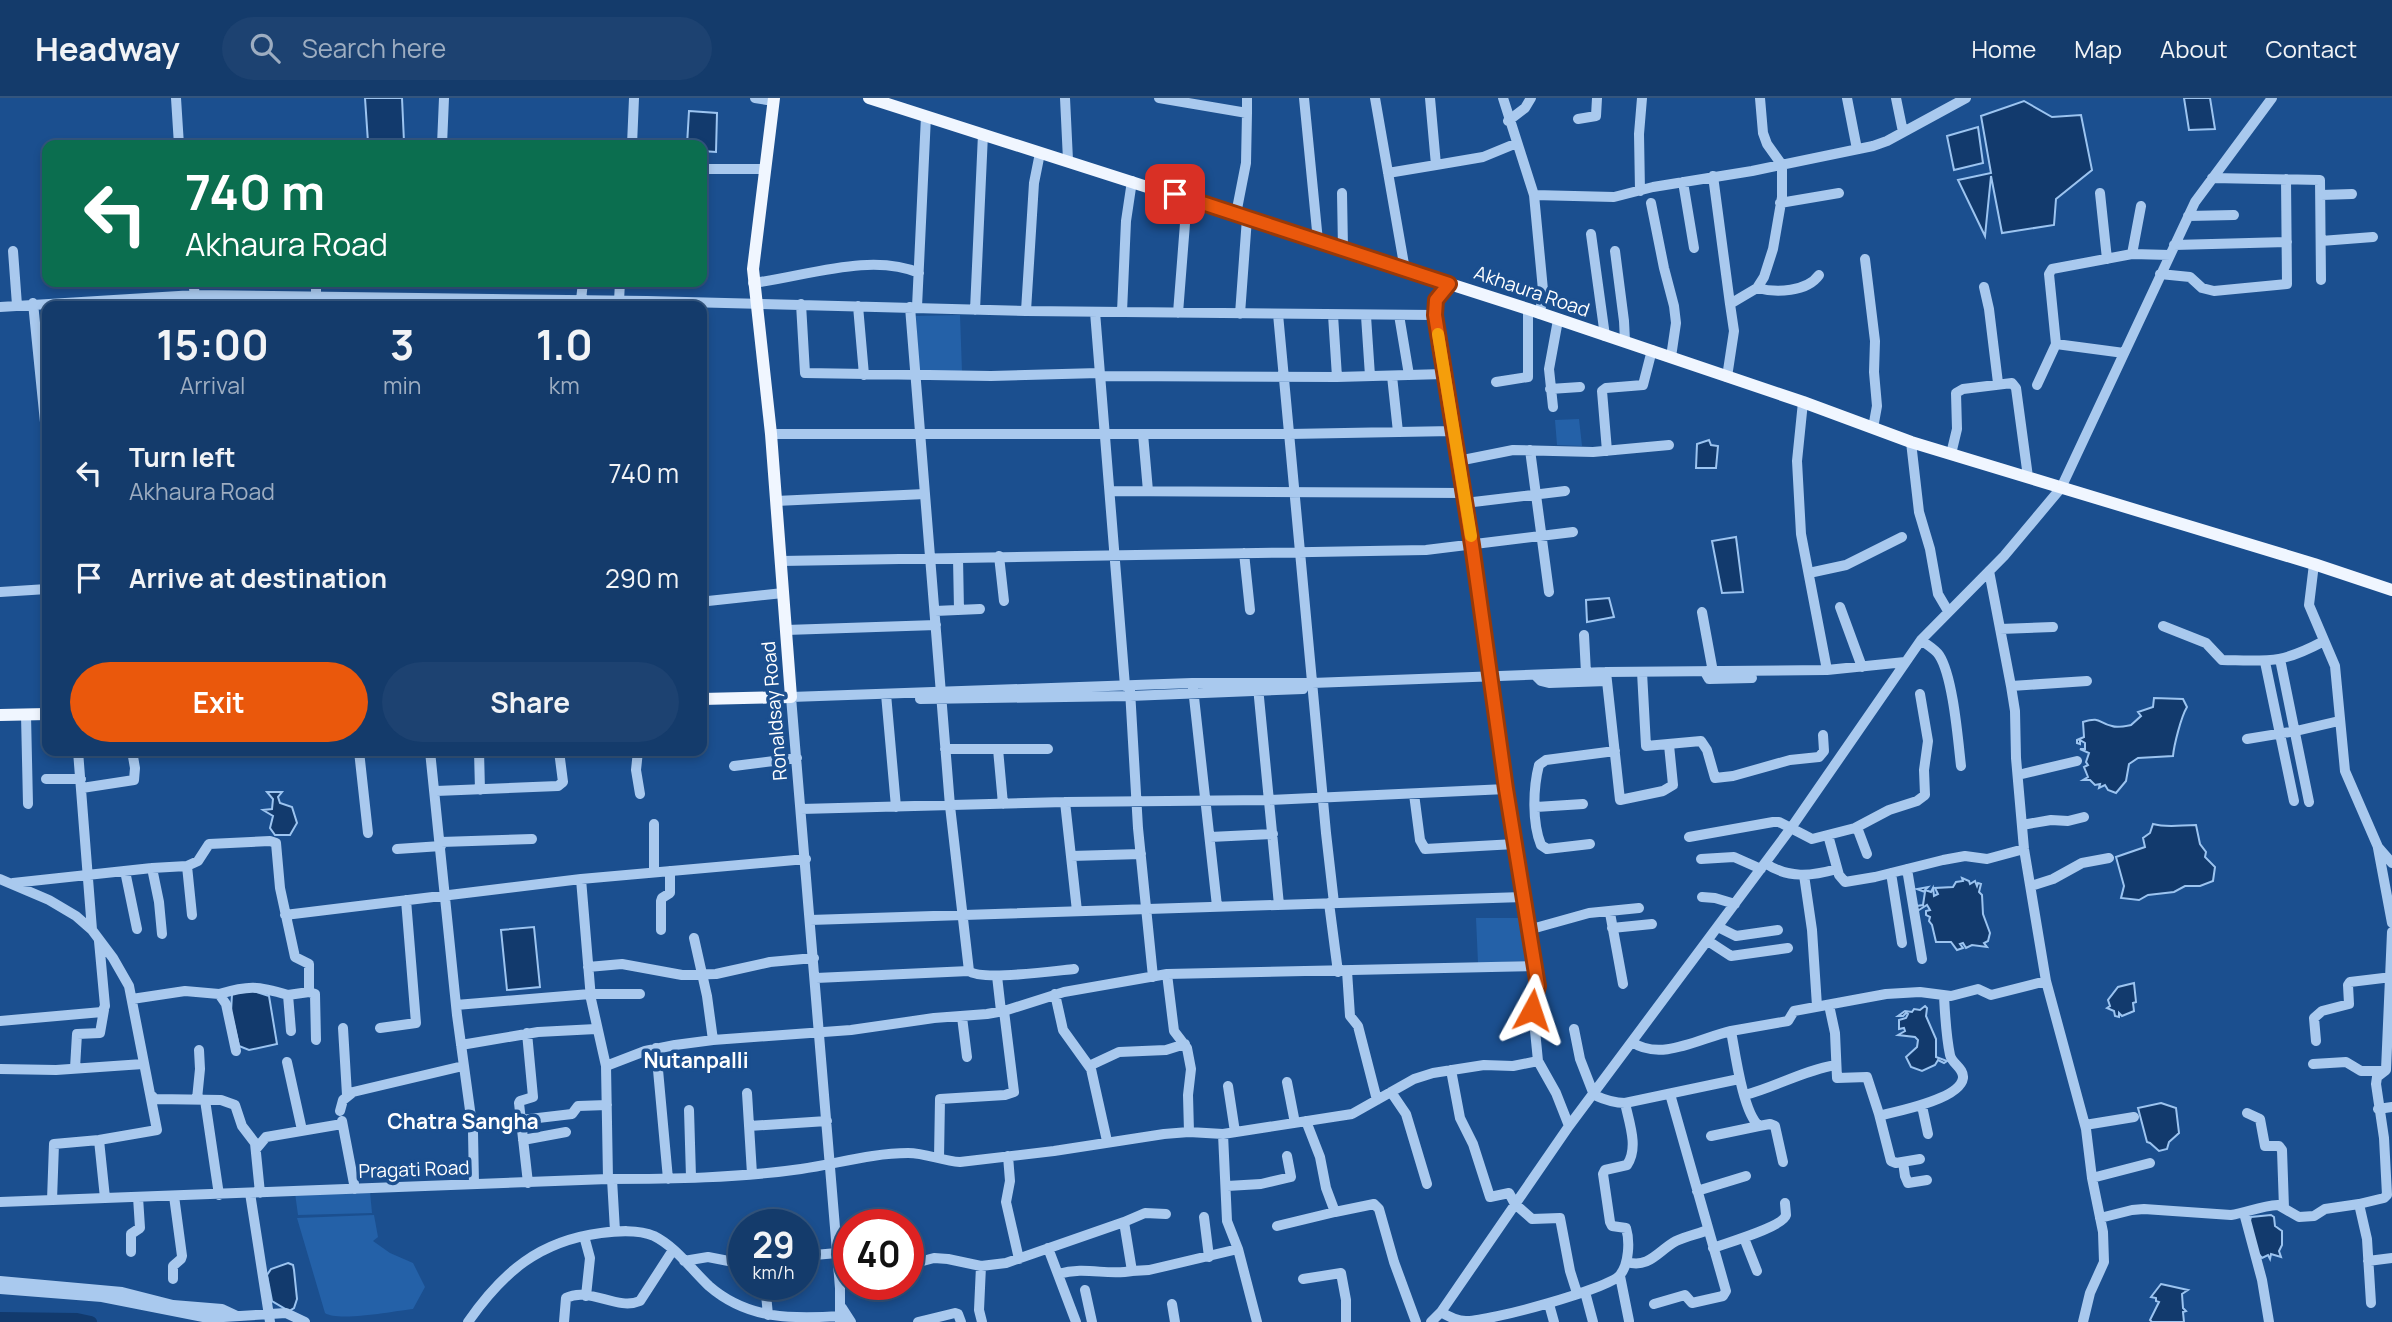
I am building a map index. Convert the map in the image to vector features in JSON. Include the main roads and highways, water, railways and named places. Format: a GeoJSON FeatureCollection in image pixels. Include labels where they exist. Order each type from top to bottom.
{"type":"FeatureCollection","features":[{"type":"Feature","properties":{"kind":"main road","name":"Akhaura Road"},"geometry":{"type":"LineString","coordinates":[[869,98],[925,123],[1039,161],[1068,160],[1131,190],[1243,224],[1318,241],[1652,350],[1911,442],[2392,590]]}},
{"type":"Feature","properties":{"kind":"main road","name":"Ronaldsay Road"},"geometry":{"type":"LineString","coordinates":[[707,699],[791,697],[771,434],[753,283],[755,234],[773,100]]}},
{"type":"Feature","properties":{"kind":"main road"},"geometry":{"type":"LineString","coordinates":[[0,715],[42,714]]}},
{"type":"Feature","properties":{"kind":"waterway"},"geometry":{"type":"LineString","coordinates":[[0,1318],[77,1319],[91,1322]]}},
{"type":"Feature","properties":{"kind":"district","name":"Nutanpalli"},"geometry":{"type":"Point","coordinates":[696,1061]}},
{"type":"Feature","properties":{"kind":"district","name":"Chatra Sangha"},"geometry":{"type":"Point","coordinates":[463,1122]}}]}
